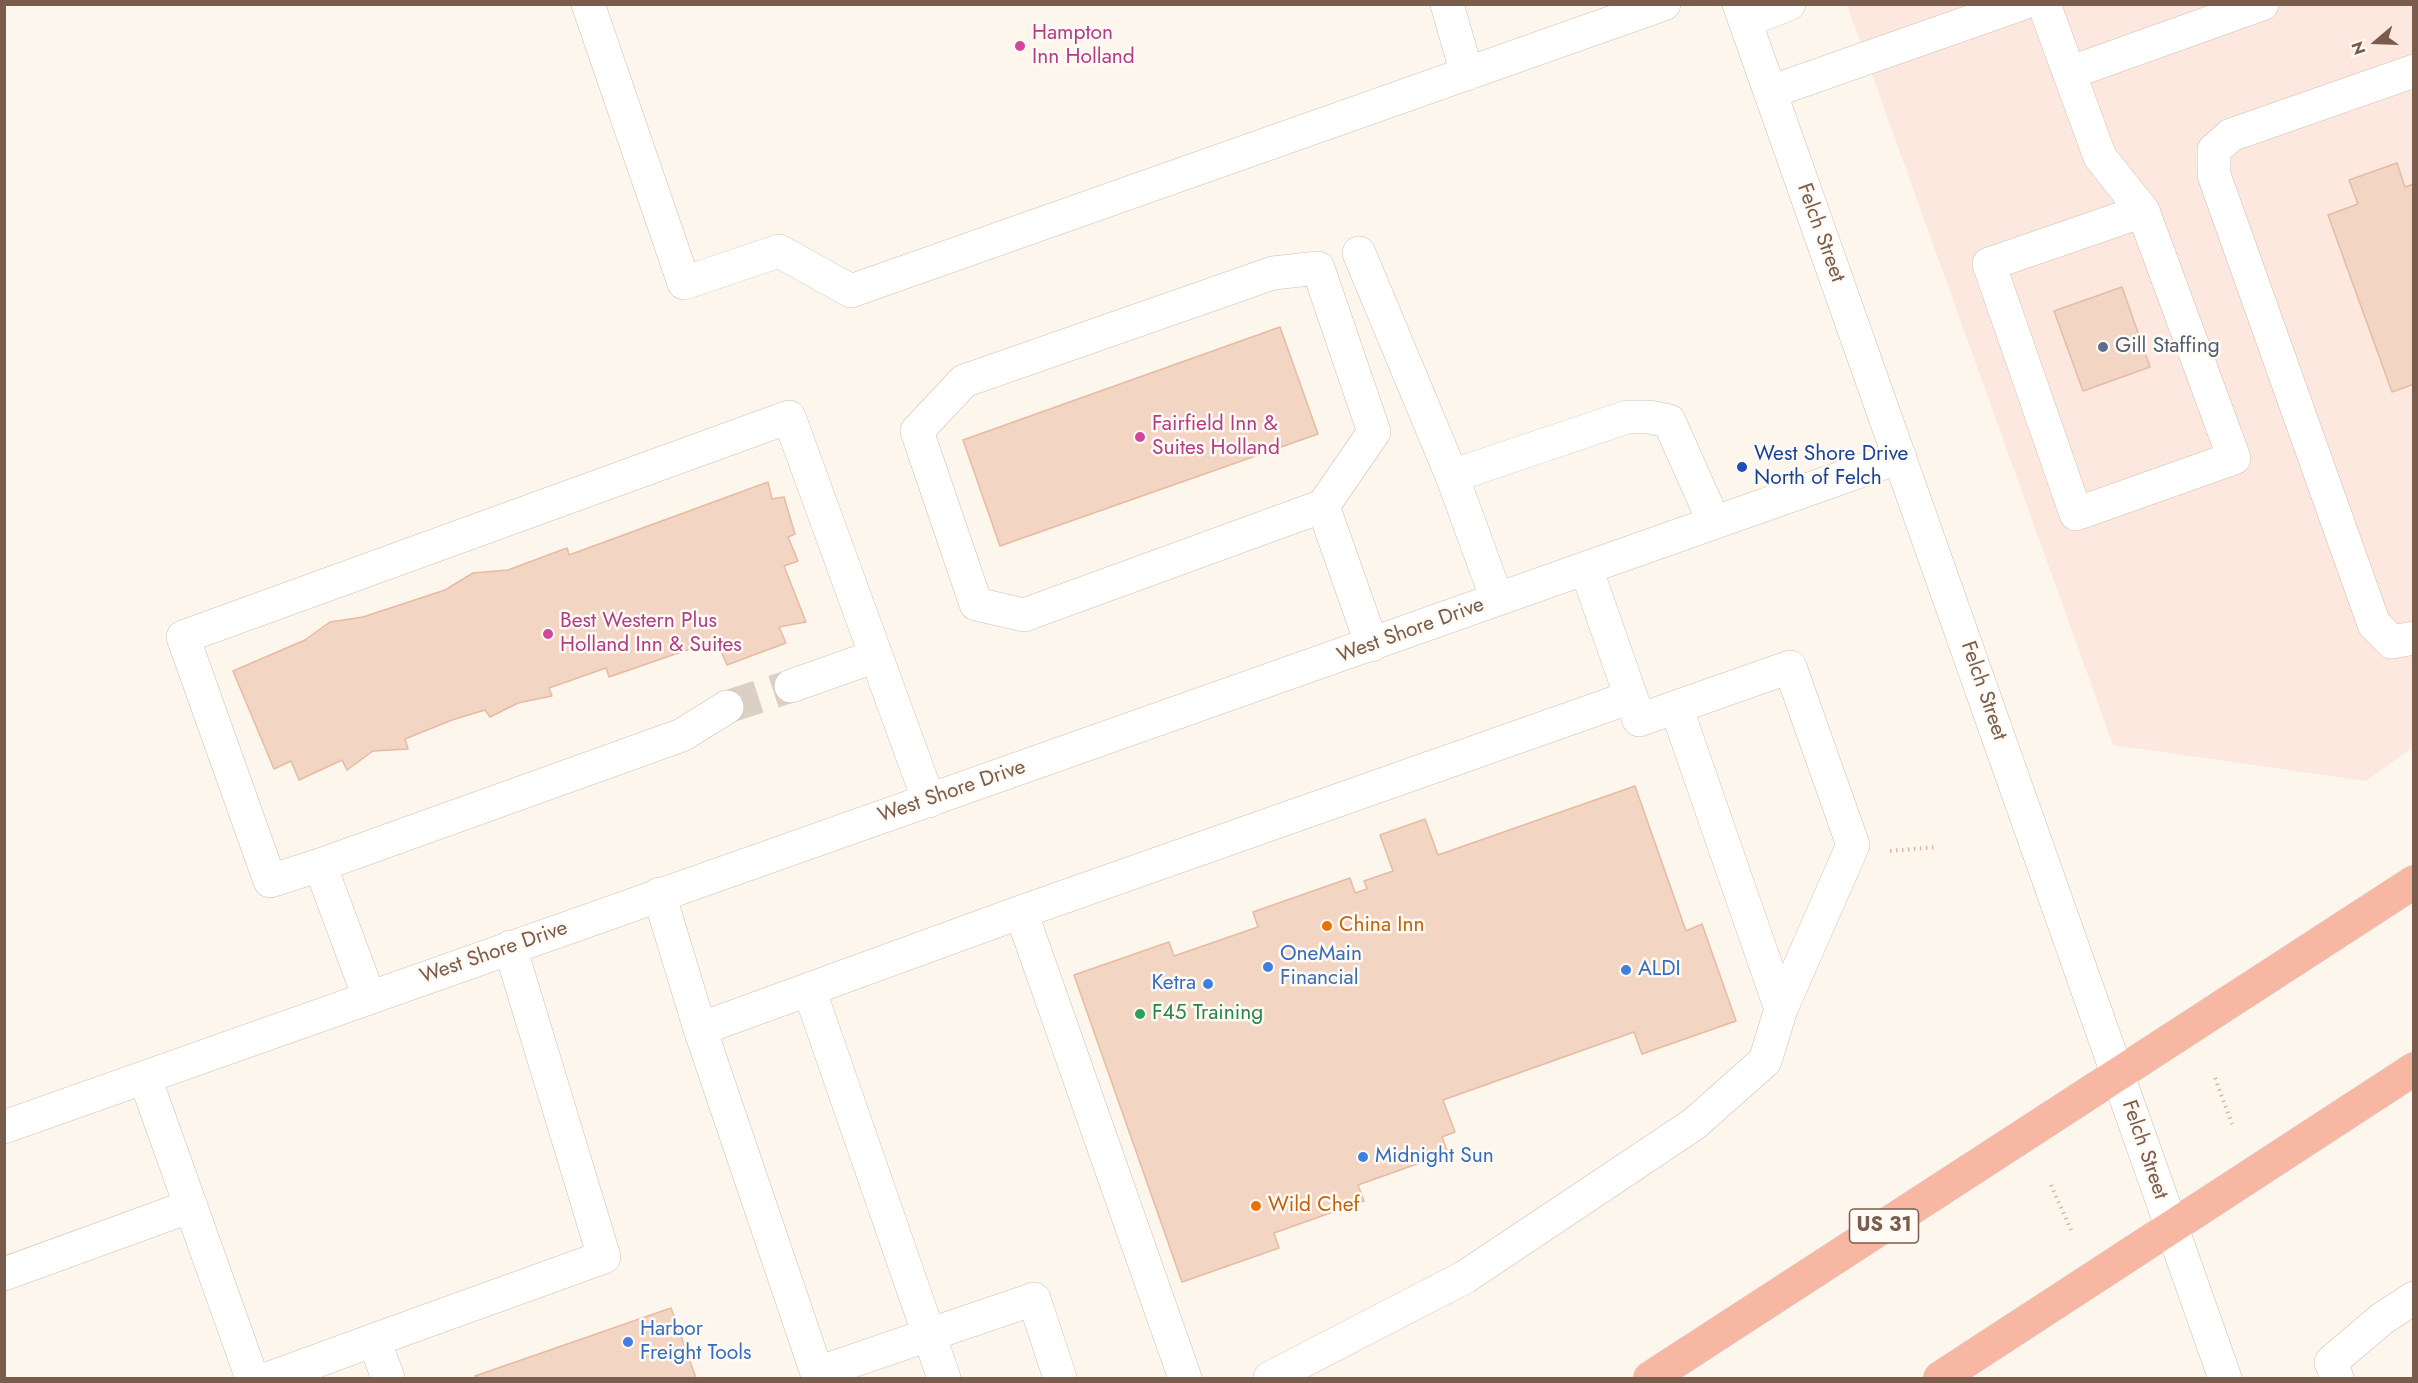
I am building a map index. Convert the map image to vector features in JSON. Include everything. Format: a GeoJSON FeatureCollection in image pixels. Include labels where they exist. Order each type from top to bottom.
{"type":"FeatureCollection","features":[{"type":"Feature","properties":{"kind":"highway","name":"US 31"},"geometry":{"type":"LineString","coordinates":[[1650,1378],[2414,882]]}},
{"type":"Feature","properties":{"kind":"highway"},"geometry":{"type":"LineString","coordinates":[[1940,1378],[2414,1069]]}},
{"type":"Feature","properties":{"kind":"street"},"geometry":{"type":"LineString","coordinates":[[588,4],[684,283],[779,251],[851,291],[1664,4]]}},
{"type":"Feature","properties":{"kind":"street"},"geometry":{"type":"LineString","coordinates":[[1447,4],[1467,74]]}},
{"type":"Feature","properties":{"kind":"street"},"geometry":{"type":"LineString","coordinates":[[1742,13],[1789,4]]}},
{"type":"Feature","properties":{"kind":"street"},"geometry":{"type":"LineString","coordinates":[[1770,92],[2021,4]]}},
{"type":"Feature","properties":{"kind":"street"},"geometry":{"type":"LineString","coordinates":[[2044,4],[2100,157],[2143,211],[2234,458],[2076,514],[1989,264],[2143,211]]}},
{"type":"Feature","properties":{"kind":"street"},"geometry":{"type":"LineString","coordinates":[[2069,73],[2262,4]]}},
{"type":"Feature","properties":{"kind":"street","name":"Felch Street"},"geometry":{"type":"LineString","coordinates":[[1742,13],[2225,1378]]}},
{"type":"Feature","properties":{"kind":"street"},"geometry":{"type":"LineString","coordinates":[[2414,71],[2231,135],[2214,150],[2214,175],[2374,624],[2392,642],[2414,638]]}},
{"type":"Feature","properties":{"kind":"street"},"geometry":{"type":"LineString","coordinates":[[1359,253],[1452,476],[1497,599]]}},
{"type":"Feature","properties":{"kind":"street"},"geometry":{"type":"LineString","coordinates":[[1317,268],[1374,432],[1323,506],[1024,615],[976,604],[917,431],[964,381],[1273,273],[1317,268]]}},
{"type":"Feature","properties":{"kind":"street"},"geometry":{"type":"LineString","coordinates":[[727,707],[682,735],[270,881],[183,637],[789,417],[929,801]]}},
{"type":"Feature","properties":{"kind":"street"},"geometry":{"type":"LineString","coordinates":[[1452,476],[1627,417],[1649,417],[1669,421],[1714,522]]}},
{"type":"Feature","properties":{"kind":"street","name":"West Shore Drive"},"geometry":{"type":"LineString","coordinates":[[4,1127],[1900,458]]}},
{"type":"Feature","properties":{"kind":"street"},"geometry":{"type":"LineString","coordinates":[[1323,506],[1372,645]]}},
{"type":"Feature","properties":{"kind":"street"},"geometry":{"type":"LineString","coordinates":[[1270,1378],[1465,1276],[1694,1124],[1765,1061],[1781,1009],[1853,845],[1790,667],[1639,720],[1586,568]]}},
{"type":"Feature","properties":{"kind":"street"},"geometry":{"type":"LineString","coordinates":[[791,686],[876,656]]}},
{"type":"Feature","properties":{"kind":"street"},"geometry":{"type":"LineString","coordinates":[[700,1029],[1021,912],[1631,697]]}},
{"type":"Feature","properties":{"kind":"street"},"geometry":{"type":"LineString","coordinates":[[1676,707],[1781,1009]]}},
{"type":"Feature","properties":{"kind":"street"},"geometry":{"type":"LineString","coordinates":[[320,865],[369,997]]}},
{"type":"Feature","properties":{"kind":"street"},"geometry":{"type":"LineString","coordinates":[[659,894],[700,1029],[817,1373],[1034,1299],[1060,1378]]}},
{"type":"Feature","properties":{"kind":"street"},"geometry":{"type":"LineString","coordinates":[[1021,912],[1185,1378]]}},
{"type":"Feature","properties":{"kind":"street"},"geometry":{"type":"LineString","coordinates":[[270,1378],[604,1257],[510,947]]}},
{"type":"Feature","properties":{"kind":"street"},"geometry":{"type":"LineString","coordinates":[[809,989],[944,1378]]}},
{"type":"Feature","properties":{"kind":"street"},"geometry":{"type":"LineString","coordinates":[[145,1078],[252,1378]]}},
{"type":"Feature","properties":{"kind":"street"},"geometry":{"type":"LineString","coordinates":[[4,1274],[191,1206]]}},
{"type":"Feature","properties":{"kind":"street"},"geometry":{"type":"LineString","coordinates":[[2337,1378],[2331,1362],[2383,1318],[2414,1298]]}},
{"type":"Feature","properties":{"kind":"street"},"geometry":{"type":"LineString","coordinates":[[374,1340],[388,1378]]}},
{"type":"Feature","properties":{"kind":"path"},"geometry":{"type":"LineString","coordinates":[[1888,851],[1937,847]]}},
{"type":"Feature","properties":{"kind":"path"},"geometry":{"type":"LineString","coordinates":[[2215,1078],[2232,1124]]}},
{"type":"Feature","properties":{"kind":"path"},"geometry":{"type":"LineString","coordinates":[[2051,1185],[2071,1230]]}},
{"type":"Feature","properties":{"kind":"shaded area"},"geometry":{"type":"Polygon","coordinates":[[[1847,5],[2413,5],[2413,747],[2366,781],[2113,745],[1847,5]]]}},
{"type":"Feature","properties":{"kind":"building"},"geometry":{"type":"Polygon","coordinates":[[[2397,163],[2405,187],[2414,184],[2414,384],[2392,392],[2328,215],[2358,204],[2349,180],[2397,163]]]}},
{"type":"Feature","properties":{"kind":"building"},"geometry":{"type":"Polygon","coordinates":[[[2122,287],[2150,367],[2083,391],[2054,311],[2122,287]]]}},
{"type":"Feature","properties":{"kind":"building","name":"Fairfield Inn & Suites Holland"},"geometry":{"type":"Polygon","coordinates":[[[1280,327],[1318,434],[1000,546],[963,440],[1280,327]]]}},
{"type":"Feature","properties":{"kind":"building","name":"Best Western Plus Holland Inn & Suites"},"geometry":{"type":"Polygon","coordinates":[[[768,482],[772,499],[784,497],[795,534],[788,537],[798,561],[784,566],[806,622],[779,627],[786,643],[727,665],[716,640],[609,677],[606,668],[549,688],[552,696],[518,703],[490,717],[485,710],[452,720],[405,739],[408,749],[373,751],[347,770],[342,760],[299,780],[291,761],[274,769],[233,671],[305,640],[330,622],[363,617],[445,590],[473,573],[508,570],[567,548],[569,555],[768,482]]]}},
{"type":"Feature","properties":{"kind":"building"},"geometry":{"type":"Polygon","coordinates":[[[1635,786],[1686,931],[1702,924],[1736,1021],[1642,1054],[1634,1032],[1443,1100],[1455,1132],[1442,1137],[1448,1153],[1358,1185],[1364,1201],[1274,1233],[1279,1248],[1182,1282],[1074,975],[1169,942],[1174,956],[1258,927],[1253,912],[1350,878],[1355,893],[1367,889],[1364,881],[1393,871],[1380,835],[1425,819],[1438,855],[1635,786]]]}},
{"type":"Feature","properties":{"kind":"building","name":"Harbor Freight Tools"},"geometry":{"type":"Polygon","coordinates":[[[671,1308],[696,1378],[476,1378],[475,1376],[671,1308]]]}},
{"type":"Feature","properties":{"kind":"tunnel"},"geometry":{"type":"LineString","coordinates":[[727,707],[791,686]]}},
{"type":"Feature","properties":{"kind":"place","name":"Hampton Inn Holland"},"geometry":{"type":"Point","coordinates":[1020,46]}},
{"type":"Feature","properties":{"kind":"place","name":"Gill Staffing"},"geometry":{"type":"Point","coordinates":[2103,347]}},
{"type":"Feature","properties":{"kind":"place","name":"Fairfield Inn & Suites Holland"},"geometry":{"type":"Point","coordinates":[1140,437]}},
{"type":"Feature","properties":{"kind":"place","name":"West Shore Drive North of Felch"},"geometry":{"type":"Point","coordinates":[1742,467]}},
{"type":"Feature","properties":{"kind":"place","name":"Best Western Plus Holland Inn & Suites"},"geometry":{"type":"Point","coordinates":[548,634]}},
{"type":"Feature","properties":{"kind":"place","name":"China Inn"},"geometry":{"type":"Point","coordinates":[1327,926]}},
{"type":"Feature","properties":{"kind":"place","name":"OneMain Financial"},"geometry":{"type":"Point","coordinates":[1268,967]}},
{"type":"Feature","properties":{"kind":"place","name":"ALDI"},"geometry":{"type":"Point","coordinates":[1626,970]}},
{"type":"Feature","properties":{"kind":"place","name":"Ketra"},"geometry":{"type":"Point","coordinates":[1208,984]}},
{"type":"Feature","properties":{"kind":"place","name":"F45 Training"},"geometry":{"type":"Point","coordinates":[1140,1014]}},
{"type":"Feature","properties":{"kind":"place","name":"Midnight Sun"},"geometry":{"type":"Point","coordinates":[1363,1157]}},
{"type":"Feature","properties":{"kind":"place","name":"Wild Chef"},"geometry":{"type":"Point","coordinates":[1256,1206]}},
{"type":"Feature","properties":{"kind":"place","name":"Harbor Freight Tools"},"geometry":{"type":"Point","coordinates":[628,1342]}}]}
